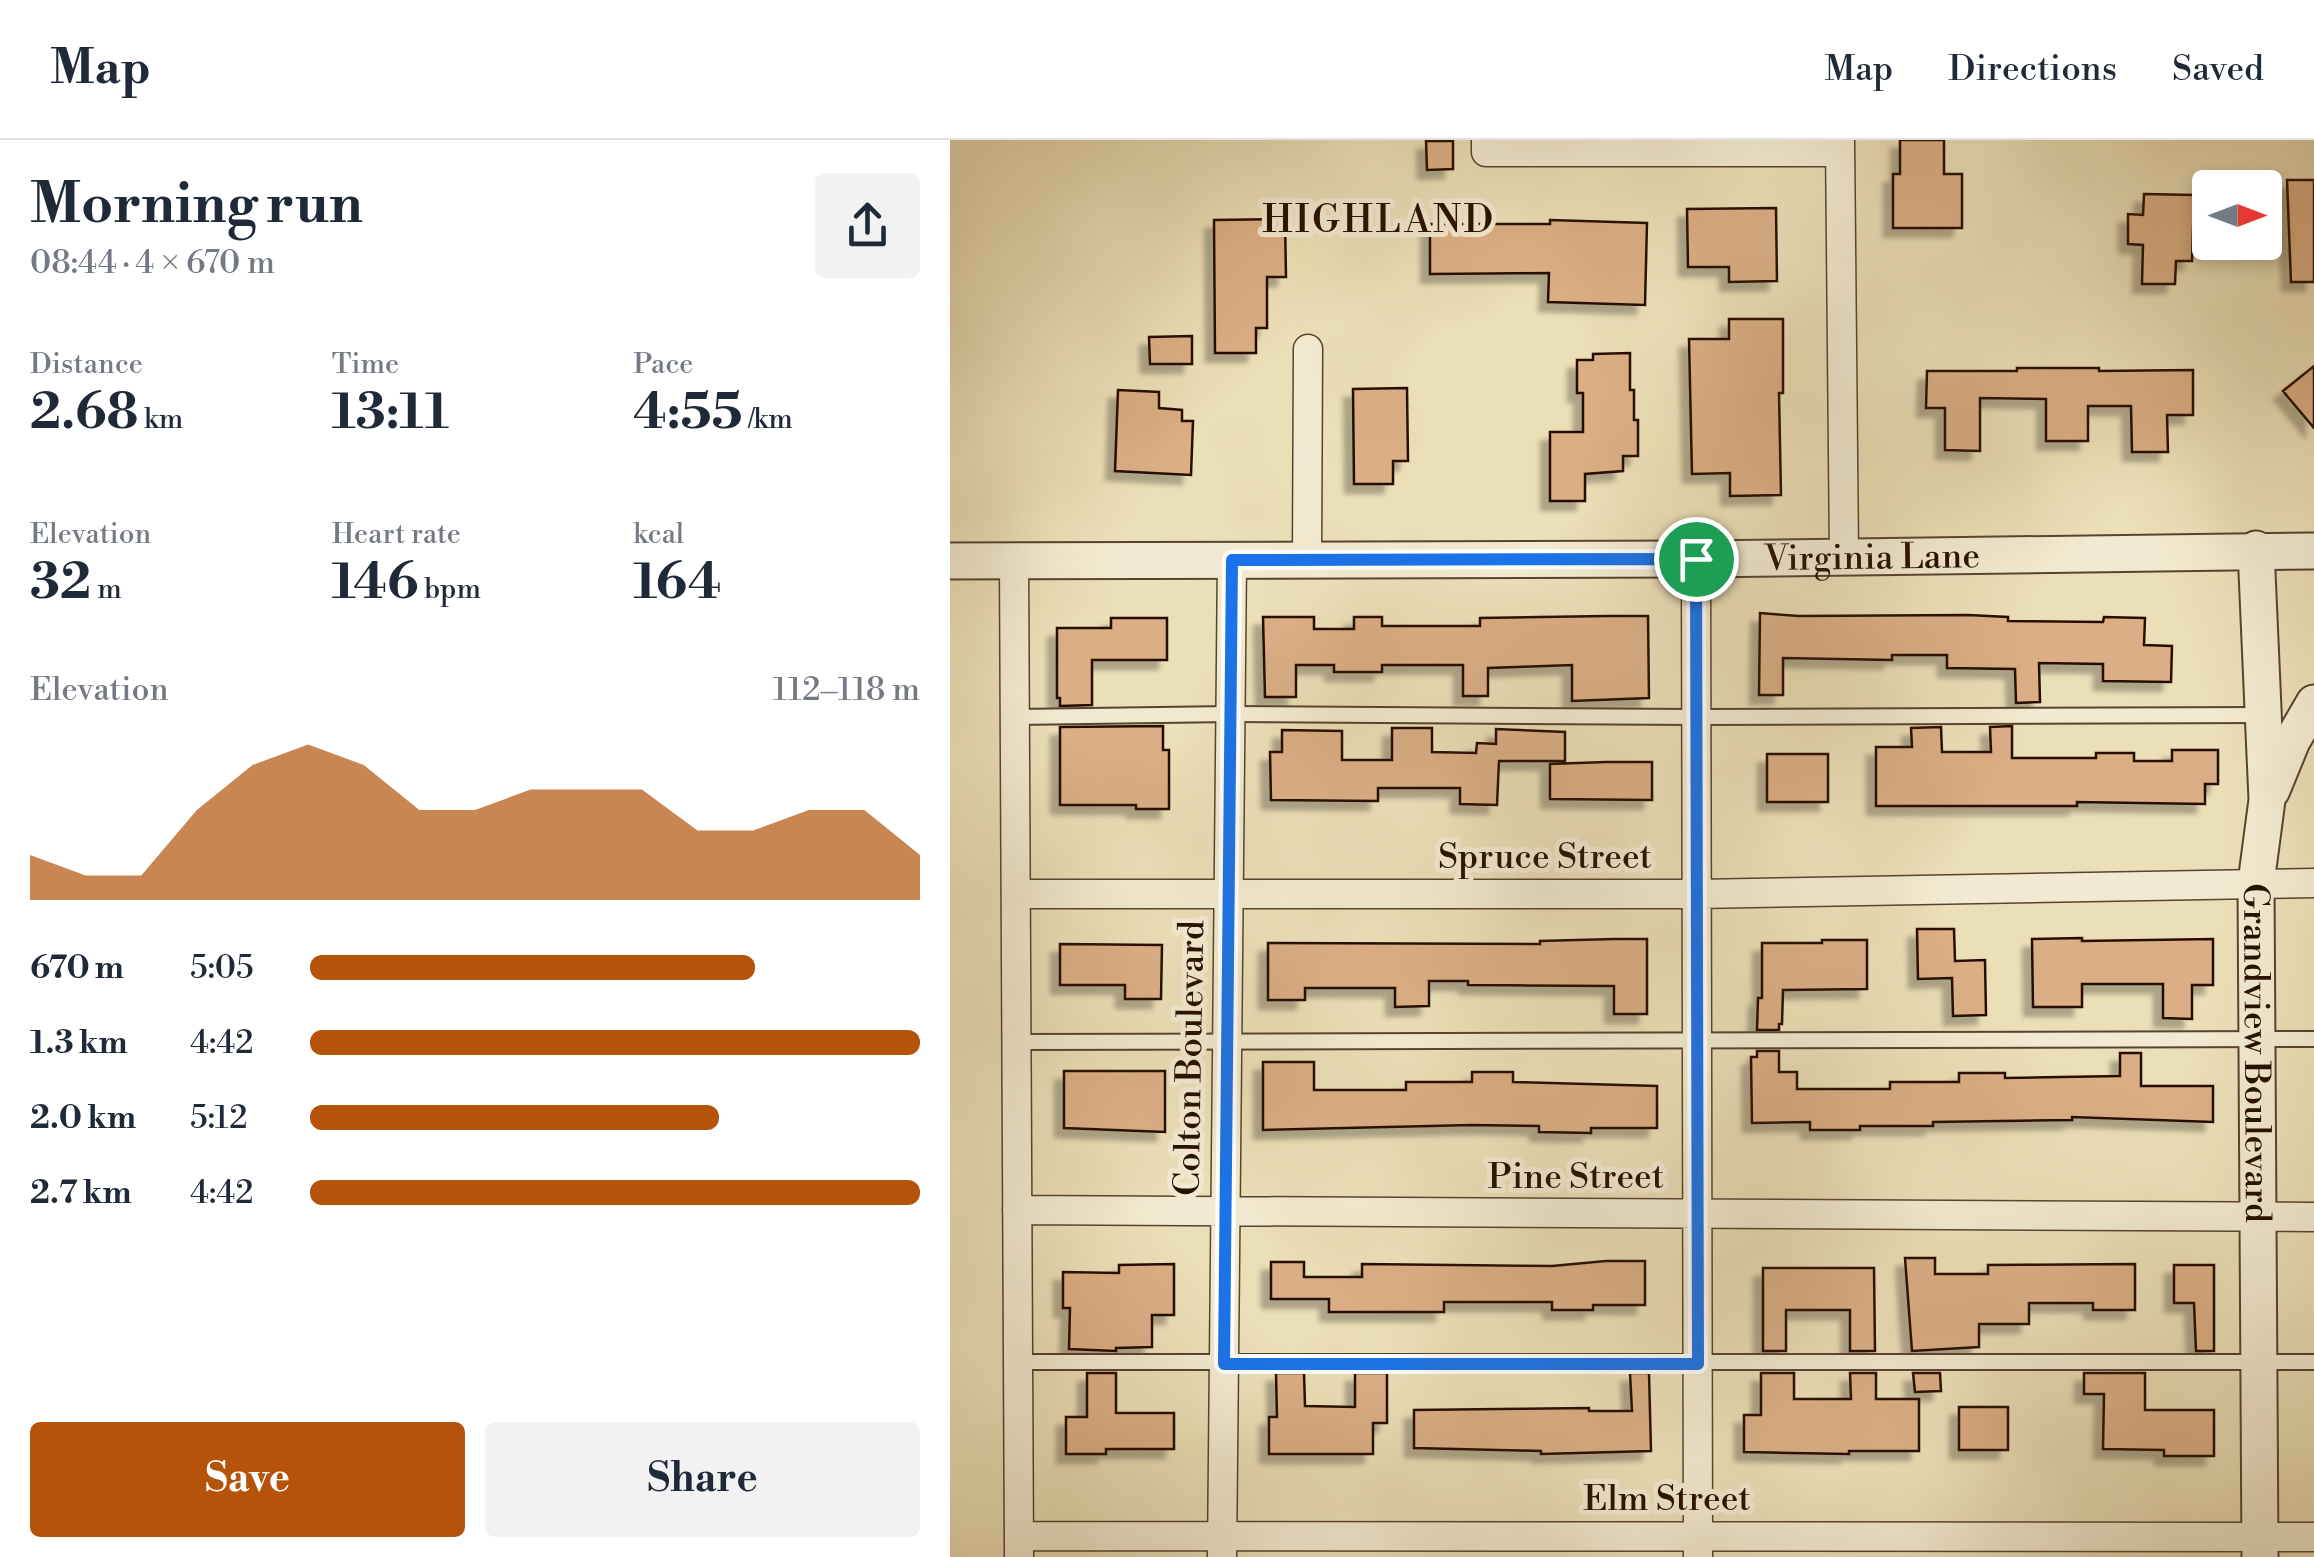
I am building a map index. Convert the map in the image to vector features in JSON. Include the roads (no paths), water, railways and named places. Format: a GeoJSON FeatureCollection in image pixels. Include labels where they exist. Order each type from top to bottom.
{"type":"FeatureCollection","features":[{"type":"Feature","properties":{"kind":"street"},"geometry":{"type":"LineString","coordinates":[[1486,146],[1840,146],[1844,556]]}},
{"type":"Feature","properties":{"kind":"street"},"geometry":{"type":"LineString","coordinates":[[1307,561],[1308,350]]}},
{"type":"Feature","properties":{"kind":"street","name":"Grandview Boulevard"},"geometry":{"type":"LineString","coordinates":[[2256,549],[2268,800],[2256,883],[2260,1547]]}},
{"type":"Feature","properties":{"kind":"street","name":"Virginia Lane"},"geometry":{"type":"LineString","coordinates":[[950,561],[1696,559],[2314,550]]}},
{"type":"Feature","properties":{"kind":"street"},"geometry":{"type":"LineString","coordinates":[[1696,559],[1698,1546]]}},
{"type":"Feature","properties":{"kind":"street"},"geometry":{"type":"LineString","coordinates":[[1014,560],[1019,1546]]}},
{"type":"Feature","properties":{"kind":"street","name":"Colton Boulevard"},"geometry":{"type":"LineString","coordinates":[[1222,1546],[1232,560]]}},
{"type":"Feature","properties":{"kind":"street"},"geometry":{"type":"LineString","coordinates":[[2268,800],[2292,741],[2314,703]]}},
{"type":"Feature","properties":{"kind":"street","name":"Spruce Street"},"geometry":{"type":"LineString","coordinates":[[1016,894],[1697,894],[2314,883]]}},
{"type":"Feature","properties":{"kind":"street","name":"Pine Street"},"geometry":{"type":"LineString","coordinates":[[1017,1210],[2314,1217]]}},
{"type":"Feature","properties":{"kind":"street","name":"Elm Street"},"geometry":{"type":"LineString","coordinates":[[1019,1546],[2260,1547],[2314,1537]]}},
{"type":"Feature","properties":{"kind":"lane"},"geometry":{"type":"LineString","coordinates":[[1015,717],[2264,716]]}},
{"type":"Feature","properties":{"kind":"lane"},"geometry":{"type":"LineString","coordinates":[[1016,1042],[2314,1039]]}},
{"type":"Feature","properties":{"kind":"lane"},"geometry":{"type":"LineString","coordinates":[[1018,1362],[2314,1362]]}},
{"type":"Feature","properties":{"kind":"district","name":"HIGHLAND"},"geometry":{"type":"Point","coordinates":[1379,219]}}]}
